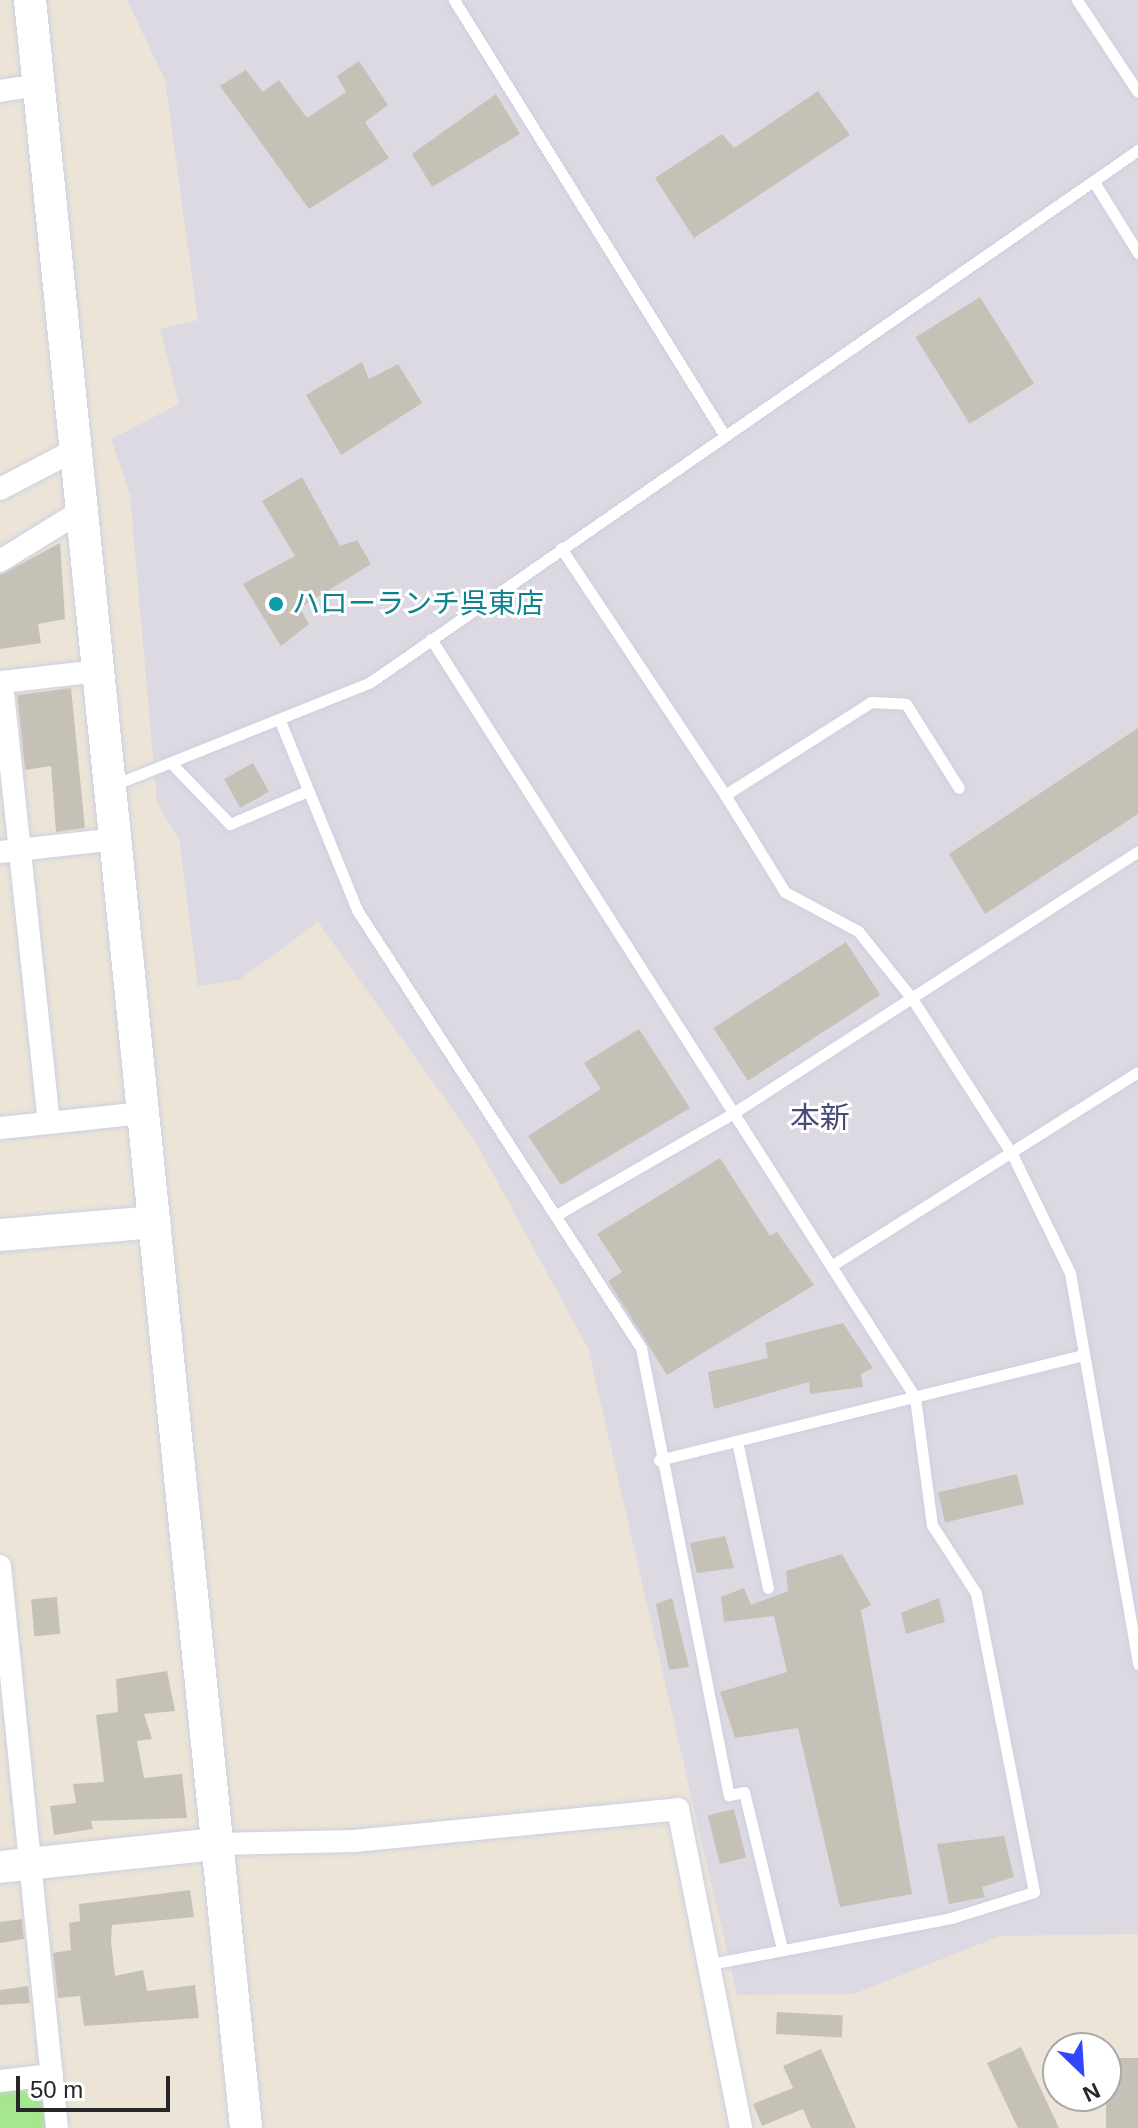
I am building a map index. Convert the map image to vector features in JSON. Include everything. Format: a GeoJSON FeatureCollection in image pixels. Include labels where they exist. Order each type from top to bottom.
{"type":"FeatureCollection","features":[{"type":"Feature","properties":{"kind":"street"},"geometry":{"type":"LineString","coordinates":[[30,0],[246,2128]]}},
{"type":"Feature","properties":{"kind":"street"},"geometry":{"type":"LineString","coordinates":[[0,91],[37,85]]}},
{"type":"Feature","properties":{"kind":"street"},"geometry":{"type":"LineString","coordinates":[[0,489],[77,449]]}},
{"type":"Feature","properties":{"kind":"street"},"geometry":{"type":"LineString","coordinates":[[0,561],[81,511]]}},
{"type":"Feature","properties":{"kind":"street"},"geometry":{"type":"LineString","coordinates":[[49,1123],[9,851],[1,682],[98,671]]}},
{"type":"Feature","properties":{"kind":"street"},"geometry":{"type":"LineString","coordinates":[[9,851],[115,839]]}},
{"type":"Feature","properties":{"kind":"street"},"geometry":{"type":"LineString","coordinates":[[0,1128],[143,1113]]}},
{"type":"Feature","properties":{"kind":"street"},"geometry":{"type":"LineString","coordinates":[[0,1235],[154,1222]]}},
{"type":"Feature","properties":{"kind":"street"},"geometry":{"type":"LineString","coordinates":[[0,1566],[4,1656],[32,1863],[57,2128]]}},
{"type":"Feature","properties":{"kind":"street"},"geometry":{"type":"LineString","coordinates":[[0,1867],[216,1844],[354,1841],[678,1809],[741,2128]]}},
{"type":"Feature","properties":{"kind":"street"},"geometry":{"type":"LineString","coordinates":[[0,2081],[52,2075]]}},
{"type":"Feature","properties":{"kind":"lane"},"geometry":{"type":"LineString","coordinates":[[454,0],[723,433]]}},
{"type":"Feature","properties":{"kind":"lane"},"geometry":{"type":"LineString","coordinates":[[1077,0],[1138,92]]}},
{"type":"Feature","properties":{"kind":"lane"},"geometry":{"type":"LineString","coordinates":[[111,786],[369,683],[723,433],[1138,150]]}},
{"type":"Feature","properties":{"kind":"lane"},"geometry":{"type":"LineString","coordinates":[[1094,182],[1138,253]]}},
{"type":"Feature","properties":{"kind":"lane"},"geometry":{"type":"LineString","coordinates":[[561,548],[725,795],[785,892],[858,931],[913,1000],[1012,1154],[1070,1273],[1079,1356],[1138,1664]]}},
{"type":"Feature","properties":{"kind":"lane"},"geometry":{"type":"LineString","coordinates":[[431,639],[915,1397],[932,1525],[976,1593],[1034,1892],[951,1918],[710,1964]]}},
{"type":"Feature","properties":{"kind":"lane"},"geometry":{"type":"LineString","coordinates":[[725,795],[871,702],[906,704],[959,788]]}},
{"type":"Feature","properties":{"kind":"lane"},"geometry":{"type":"LineString","coordinates":[[280,721],[305,792],[357,910],[558,1214],[641,1348],[659,1460],[729,1795],[744,1792],[782,1949]]}},
{"type":"Feature","properties":{"kind":"lane"},"geometry":{"type":"LineString","coordinates":[[171,763],[230,824],[305,792]]}},
{"type":"Feature","properties":{"kind":"lane"},"geometry":{"type":"LineString","coordinates":[[558,1214],[732,1114],[913,1000],[1138,851]]}},
{"type":"Feature","properties":{"kind":"lane"},"geometry":{"type":"LineString","coordinates":[[831,1266],[1138,1072]]}},
{"type":"Feature","properties":{"kind":"lane"},"geometry":{"type":"LineString","coordinates":[[659,1460],[1079,1356]]}},
{"type":"Feature","properties":{"kind":"lane"},"geometry":{"type":"LineString","coordinates":[[737,1441],[768,1588]]}},
{"type":"Feature","properties":{"kind":"shaded area"},"geometry":{"type":"Polygon","coordinates":[[[127,0],[1138,0],[1138,1934],[1000,1936],[854,1994],[737,1995],[588,1348],[475,1141],[318,922],[239,980],[198,986],[179,839],[157,803],[130,495],[111,439],[179,404],[160,329],[198,320],[165,80],[127,0]]]}},
{"type":"Feature","properties":{"kind":"green space"},"geometry":{"type":"Polygon","coordinates":[[[38,2084],[46,2092],[49,2128],[0,2128],[0,2088],[38,2084]]]}},
{"type":"Feature","properties":{"kind":"building"},"geometry":{"type":"Polygon","coordinates":[[[359,61],[388,105],[365,122],[389,158],[309,209],[220,86],[246,70],[263,92],[279,80],[307,118],[346,92],[337,76],[359,61]]]}},
{"type":"Feature","properties":{"kind":"building"},"geometry":{"type":"Polygon","coordinates":[[[818,91],[850,135],[694,238],[655,178],[722,134],[734,148],[818,91]]]}},
{"type":"Feature","properties":{"kind":"building"},"geometry":{"type":"Polygon","coordinates":[[[496,94],[520,134],[432,187],[412,154],[496,94]]]}},
{"type":"Feature","properties":{"kind":"building"},"geometry":{"type":"Polygon","coordinates":[[[980,297],[1034,384],[970,424],[916,337],[980,297]]]}},
{"type":"Feature","properties":{"kind":"building"},"geometry":{"type":"Polygon","coordinates":[[[362,362],[369,379],[398,364],[422,403],[341,455],[306,395],[362,362]]]}},
{"type":"Feature","properties":{"kind":"building"},"geometry":{"type":"Polygon","coordinates":[[[302,477],[340,546],[357,540],[371,564],[300,608],[309,624],[281,646],[243,584],[295,556],[262,501],[302,477]]]}},
{"type":"Feature","properties":{"kind":"building"},"geometry":{"type":"Polygon","coordinates":[[[60,543],[65,619],[38,624],[41,643],[0,649],[0,575],[60,543]]]}},
{"type":"Feature","properties":{"kind":"building"},"geometry":{"type":"Polygon","coordinates":[[[71,688],[85,828],[56,832],[51,766],[25,770],[17,695],[71,688]]]}},
{"type":"Feature","properties":{"kind":"building"},"geometry":{"type":"Polygon","coordinates":[[[1138,728],[1138,814],[985,914],[949,854],[1138,728]]]}},
{"type":"Feature","properties":{"kind":"building"},"geometry":{"type":"Polygon","coordinates":[[[253,763],[269,792],[240,808],[224,779],[253,763]]]}},
{"type":"Feature","properties":{"kind":"building"},"geometry":{"type":"Polygon","coordinates":[[[846,942],[880,995],[748,1081],[713,1028],[846,942]]]}},
{"type":"Feature","properties":{"kind":"building"},"geometry":{"type":"Polygon","coordinates":[[[639,1029],[690,1108],[561,1185],[528,1136],[601,1089],[584,1063],[639,1029]]]}},
{"type":"Feature","properties":{"kind":"building"},"geometry":{"type":"Polygon","coordinates":[[[720,1158],[770,1236],[777,1232],[814,1285],[667,1375],[608,1281],[622,1272],[597,1234],[720,1158]]]}},
{"type":"Feature","properties":{"kind":"building"},"geometry":{"type":"Polygon","coordinates":[[[843,1323],[873,1368],[861,1374],[863,1387],[810,1394],[809,1382],[714,1409],[708,1372],[768,1358],[765,1343],[843,1323]]]}},
{"type":"Feature","properties":{"kind":"building"},"geometry":{"type":"Polygon","coordinates":[[[1017,1474],[1024,1504],[945,1522],[938,1492],[1017,1474]]]}},
{"type":"Feature","properties":{"kind":"building"},"geometry":{"type":"Polygon","coordinates":[[[725,1536],[734,1568],[697,1573],[690,1543],[725,1536]]]}},
{"type":"Feature","properties":{"kind":"building"},"geometry":{"type":"Polygon","coordinates":[[[842,1554],[871,1605],[861,1610],[912,1894],[840,1907],[798,1728],[735,1738],[720,1692],[787,1672],[774,1616],[724,1622],[721,1597],[744,1588],[751,1605],[788,1591],[786,1571],[842,1554]]]}},
{"type":"Feature","properties":{"kind":"building"},"geometry":{"type":"Polygon","coordinates":[[[57,1597],[60,1634],[34,1636],[31,1599],[57,1597]]]}},
{"type":"Feature","properties":{"kind":"building"},"geometry":{"type":"Polygon","coordinates":[[[672,1598],[689,1667],[669,1670],[656,1604],[672,1598]]]}},
{"type":"Feature","properties":{"kind":"building"},"geometry":{"type":"Polygon","coordinates":[[[939,1598],[945,1622],[906,1634],[901,1613],[939,1598]]]}},
{"type":"Feature","properties":{"kind":"building"},"geometry":{"type":"Polygon","coordinates":[[[167,1671],[175,1711],[144,1714],[152,1739],[137,1741],[144,1778],[182,1774],[187,1818],[91,1821],[93,1829],[54,1835],[50,1806],[76,1803],[73,1784],[104,1782],[96,1715],[118,1712],[116,1679],[167,1671]]]}},
{"type":"Feature","properties":{"kind":"building"},"geometry":{"type":"Polygon","coordinates":[[[734,1809],[746,1858],[720,1864],[708,1816],[734,1809]]]}},
{"type":"Feature","properties":{"kind":"building"},"geometry":{"type":"Polygon","coordinates":[[[1004,1836],[1014,1877],[982,1887],[985,1897],[949,1904],[937,1844],[1004,1836]]]}},
{"type":"Feature","properties":{"kind":"building"},"geometry":{"type":"Polygon","coordinates":[[[190,1890],[194,1917],[112,1925],[111,1942],[115,1976],[143,1970],[147,1991],[195,1985],[199,2018],[84,2026],[80,1996],[58,1998],[53,1953],[71,1950],[69,1923],[80,1921],[79,1904],[190,1890]]]}},
{"type":"Feature","properties":{"kind":"building"},"geometry":{"type":"Polygon","coordinates":[[[22,1919],[24,1939],[0,1943],[0,1922],[22,1919]]]}},
{"type":"Feature","properties":{"kind":"building"},"geometry":{"type":"Polygon","coordinates":[[[28,1986],[30,2003],[0,2005],[0,1990],[28,1986]]]}},
{"type":"Feature","properties":{"kind":"building"},"geometry":{"type":"Polygon","coordinates":[[[777,2012],[843,2015],[842,2037],[776,2034],[777,2012]]]}},
{"type":"Feature","properties":{"kind":"building"},"geometry":{"type":"Polygon","coordinates":[[[1021,2047],[1042,2092],[1042,2112],[1051,2112],[1059,2128],[1018,2128],[987,2063],[1021,2047]]]}},
{"type":"Feature","properties":{"kind":"building"},"geometry":{"type":"Polygon","coordinates":[[[821,2049],[856,2128],[811,2128],[803,2109],[762,2126],[753,2104],[793,2088],[783,2066],[821,2049]]]}},
{"type":"Feature","properties":{"kind":"building"},"geometry":{"type":"Polygon","coordinates":[[[1122,2058],[1138,2058],[1138,2128],[1106,2128],[1106,2112],[1122,2112],[1122,2058]]]}},
{"type":"Feature","properties":{"kind":"place","name":"ハローランチ呉東店"},"geometry":{"type":"Point","coordinates":[276,604]}},
{"type":"Feature","properties":{"kind":"district","name":"本新"},"geometry":{"type":"Point","coordinates":[820,1118]}}]}
